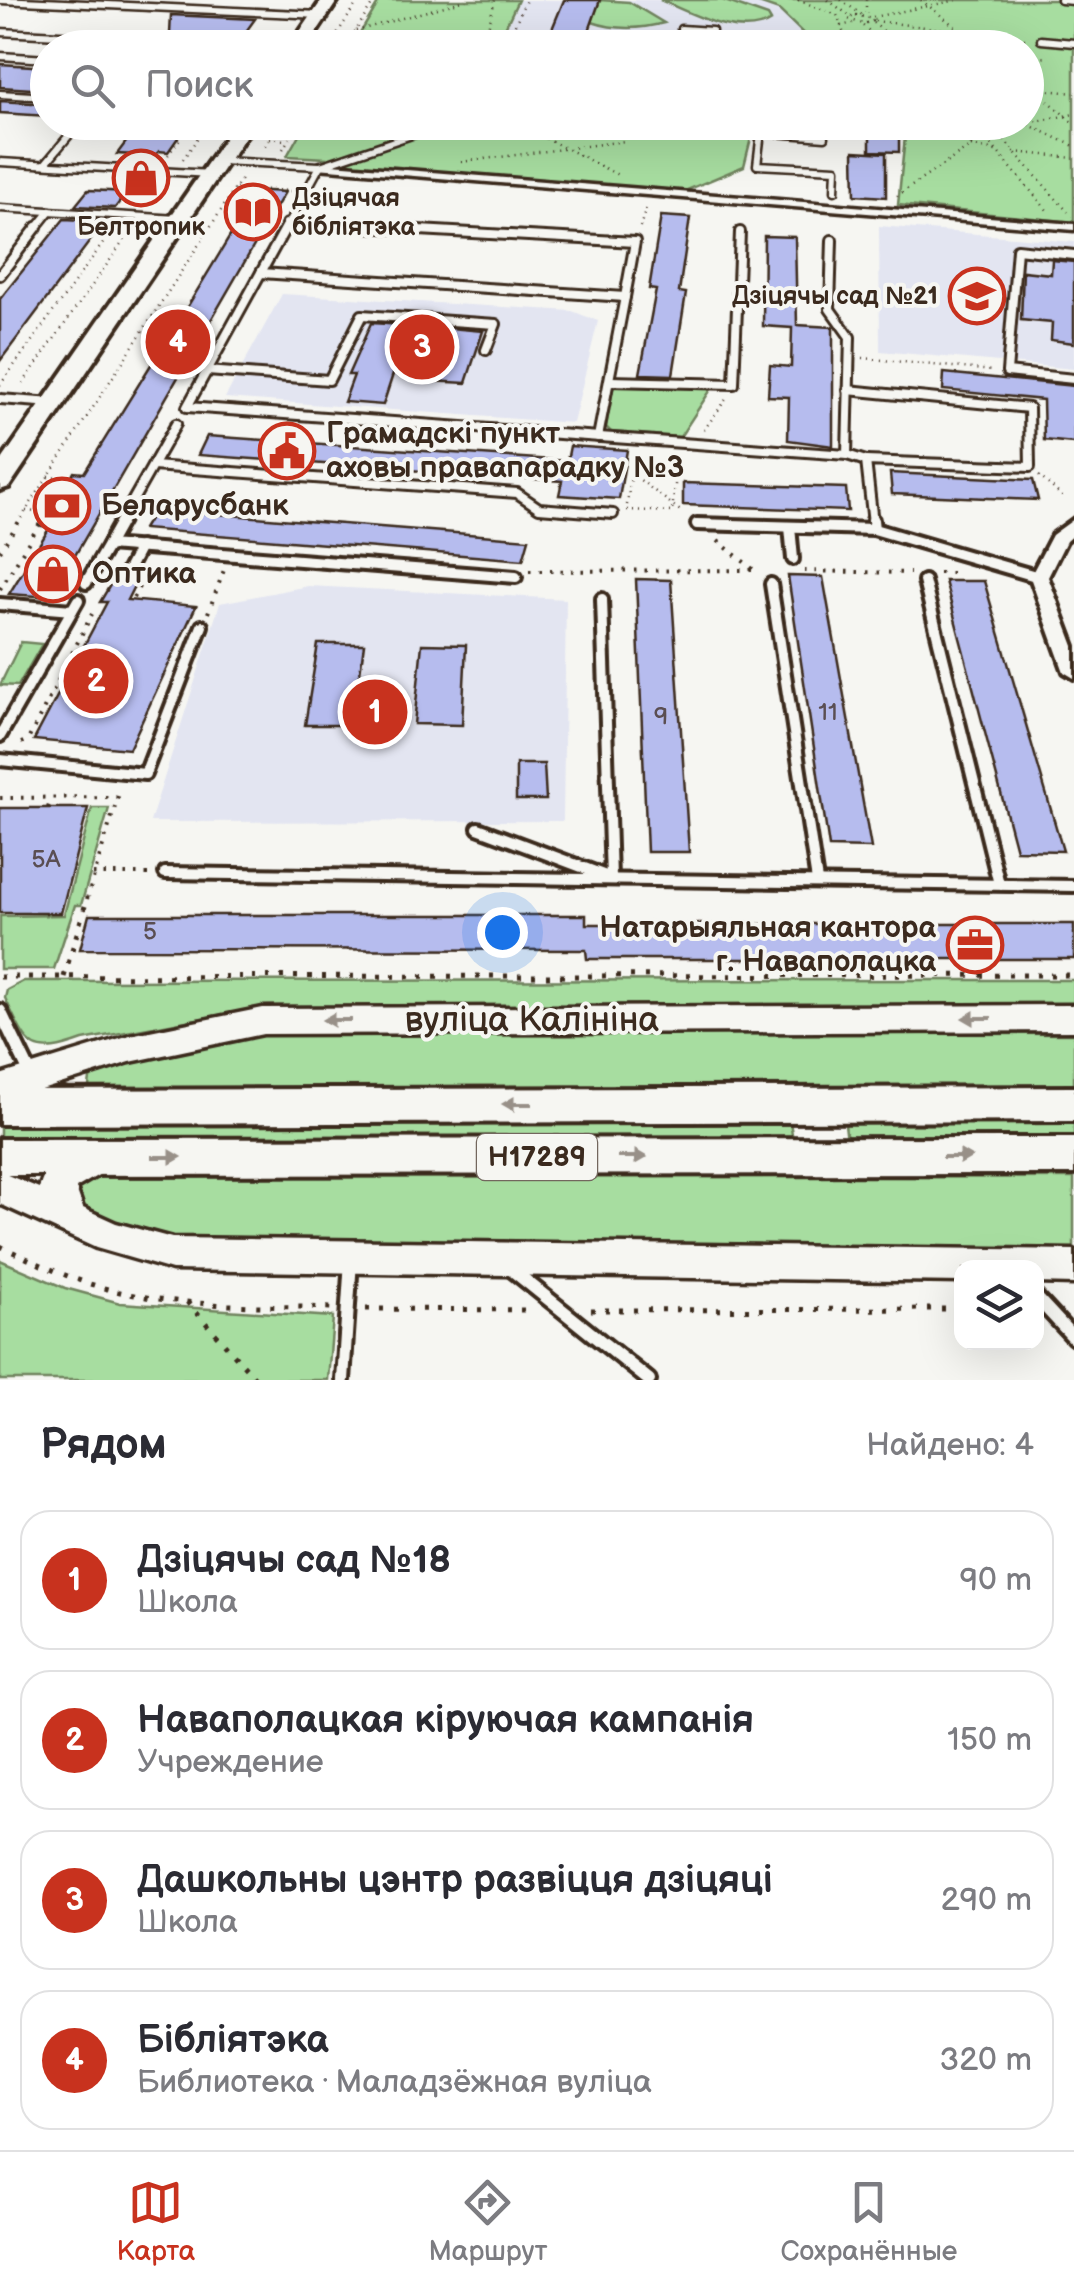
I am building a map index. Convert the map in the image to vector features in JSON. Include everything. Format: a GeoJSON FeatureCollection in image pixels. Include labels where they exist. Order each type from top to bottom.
{"type":"FeatureCollection","features":[{"type":"Feature","properties":{"kind":"main road"},"geometry":{"type":"LineString","coordinates":[[309,30],[325,8]]}},
{"type":"Feature","properties":{"kind":"main road"},"geometry":{"type":"LineString","coordinates":[[2,476],[234,140]]}},
{"type":"Feature","properties":{"kind":"main road"},"geometry":{"type":"LineString","coordinates":[[825,1102],[834,1157]]}},
{"type":"Feature","properties":{"kind":"main road","name":"Н17289"},"geometry":{"type":"LineString","coordinates":[[0,1107],[1074,1104]]}},
{"type":"Feature","properties":{"kind":"main road","name":"Н17289"},"geometry":{"type":"LineString","coordinates":[[0,1157],[1074,1156]]}},
{"type":"Feature","properties":{"kind":"street"},"geometry":{"type":"LineString","coordinates":[[320,166],[1060,225],[1074,223]]}},
{"type":"Feature","properties":{"kind":"street"},"geometry":{"type":"LineString","coordinates":[[1074,524],[1058,540],[1040,577],[1074,672]]}},
{"type":"Feature","properties":{"kind":"street","name":"вуліца Калініна"},"geometry":{"type":"LineString","coordinates":[[0,1089],[185,1033],[263,1021],[1074,1018]]}},
{"type":"Feature","properties":{"kind":"street"},"geometry":{"type":"LineString","coordinates":[[71,1220],[56,1194],[60,1179],[78,1165],[100,1157]]}},
{"type":"Feature","properties":{"kind":"street"},"geometry":{"type":"LineString","coordinates":[[0,1187],[109,1237],[172,1254],[954,1266]]}},
{"type":"Feature","properties":{"kind":"street"},"geometry":{"type":"LineString","coordinates":[[1044,1267],[1074,1267]]}},
{"type":"Feature","properties":{"kind":"lane"},"geometry":{"type":"LineString","coordinates":[[1,0],[168,8],[325,8]]}},
{"type":"Feature","properties":{"kind":"lane"},"geometry":{"type":"LineString","coordinates":[[168,8],[174,0]]}},
{"type":"Feature","properties":{"kind":"lane"},"geometry":{"type":"LineString","coordinates":[[1061,0],[1074,1]]}},
{"type":"Feature","properties":{"kind":"lane"},"geometry":{"type":"LineString","coordinates":[[681,29],[696,30]]}},
{"type":"Feature","properties":{"kind":"lane"},"geometry":{"type":"LineString","coordinates":[[0,32],[30,34]]}},
{"type":"Feature","properties":{"kind":"lane"},"geometry":{"type":"LineString","coordinates":[[1044,40],[1074,42]]}},
{"type":"Feature","properties":{"kind":"lane"},"geometry":{"type":"LineString","coordinates":[[0,56],[30,58]]}},
{"type":"Feature","properties":{"kind":"lane"},"geometry":{"type":"LineString","coordinates":[[0,94],[30,96]]}},
{"type":"Feature","properties":{"kind":"lane"},"geometry":{"type":"LineString","coordinates":[[44,164],[64,140]]}},
{"type":"Feature","properties":{"kind":"lane"},"geometry":{"type":"LineString","coordinates":[[0,162],[216,167],[252,162],[320,166],[397,140]]}},
{"type":"Feature","properties":{"kind":"lane"},"geometry":{"type":"LineString","coordinates":[[760,140],[757,164],[836,170],[835,190]]}},
{"type":"Feature","properties":{"kind":"lane"},"geometry":{"type":"LineString","coordinates":[[320,166],[186,409],[847,455],[866,460],[1030,467],[1029,408],[848,390]]}},
{"type":"Feature","properties":{"kind":"lane"},"geometry":{"type":"LineString","coordinates":[[0,208],[180,219]]}},
{"type":"Feature","properties":{"kind":"lane"},"geometry":{"type":"LineString","coordinates":[[0,275],[50,211]]}},
{"type":"Feature","properties":{"kind":"lane"},"geometry":{"type":"LineString","coordinates":[[286,223],[636,242],[598,437]]}},
{"type":"Feature","properties":{"kind":"lane"},"geometry":{"type":"LineString","coordinates":[[610,381],[734,384],[740,232]]}},
{"type":"Feature","properties":{"kind":"lane"},"geometry":{"type":"LineString","coordinates":[[832,240],[830,309],[850,338],[847,455]]}},
{"type":"Feature","properties":{"kind":"lane"},"geometry":{"type":"LineString","coordinates":[[1074,255],[1017,250],[1007,372],[1074,378]]}},
{"type":"Feature","properties":{"kind":"lane"},"geometry":{"type":"LineString","coordinates":[[260,273],[625,296]]}},
{"type":"Feature","properties":{"kind":"lane"},"geometry":{"type":"LineString","coordinates":[[207,371],[329,380],[362,315],[496,324],[486,350]]}},
{"type":"Feature","properties":{"kind":"lane"},"geometry":{"type":"LineString","coordinates":[[0,399],[54,403]]}},
{"type":"Feature","properties":{"kind":"lane"},"geometry":{"type":"LineString","coordinates":[[86,583],[176,424]]}},
{"type":"Feature","properties":{"kind":"lane"},"geometry":{"type":"LineString","coordinates":[[866,460],[874,529]]}},
{"type":"Feature","properties":{"kind":"lane"},"geometry":{"type":"LineString","coordinates":[[153,466],[517,492],[538,508],[613,514]]}},
{"type":"Feature","properties":{"kind":"lane"},"geometry":{"type":"LineString","coordinates":[[697,524],[874,529],[1040,577]]}},
{"type":"Feature","properties":{"kind":"lane"},"geometry":{"type":"LineString","coordinates":[[790,527],[794,559]]}},
{"type":"Feature","properties":{"kind":"lane"},"geometry":{"type":"LineString","coordinates":[[108,545],[516,577]]}},
{"type":"Feature","properties":{"kind":"lane"},"geometry":{"type":"LineString","coordinates":[[128,570],[140,547]]}},
{"type":"Feature","properties":{"kind":"lane"},"geometry":{"type":"LineString","coordinates":[[924,581],[999,884]]}},
{"type":"Feature","properties":{"kind":"lane"},"geometry":{"type":"LineString","coordinates":[[770,584],[816,882]]}},
{"type":"Feature","properties":{"kind":"lane"},"geometry":{"type":"LineString","coordinates":[[602,599],[611,878]]}},
{"type":"Feature","properties":{"kind":"lane"},"geometry":{"type":"LineString","coordinates":[[0,604],[75,605],[0,736]]}},
{"type":"Feature","properties":{"kind":"lane"},"geometry":{"type":"LineString","coordinates":[[0,760],[145,774],[202,626]]}},
{"type":"Feature","properties":{"kind":"lane"},"geometry":{"type":"LineString","coordinates":[[478,828],[611,878]]}},
{"type":"Feature","properties":{"kind":"lane"},"geometry":{"type":"LineString","coordinates":[[165,873],[1074,886]]}},
{"type":"Feature","properties":{"kind":"lane"},"geometry":{"type":"LineString","coordinates":[[0,1011],[33,1078]]}},
{"type":"Feature","properties":{"kind":"lane"},"geometry":{"type":"LineString","coordinates":[[343,1380],[351,1259]]}},
{"type":"Feature","properties":{"kind":"lane"},"geometry":{"type":"LineString","coordinates":[[499,1259],[648,1380]]}},
{"type":"Feature","properties":{"kind":"lane"},"geometry":{"type":"LineString","coordinates":[[1044,1306],[1074,1338]]}},
{"type":"Feature","properties":{"kind":"path"},"geometry":{"type":"LineString","coordinates":[[339,30],[359,0]]}},
{"type":"Feature","properties":{"kind":"path"},"geometry":{"type":"LineString","coordinates":[[357,30],[375,0]]}},
{"type":"Feature","properties":{"kind":"path"},"geometry":{"type":"LineString","coordinates":[[360,30],[466,0]]}},
{"type":"Feature","properties":{"kind":"path"},"geometry":{"type":"LineString","coordinates":[[488,30],[494,0]]}},
{"type":"Feature","properties":{"kind":"path"},"geometry":{"type":"LineString","coordinates":[[512,30],[526,0]]}},
{"type":"Feature","properties":{"kind":"path"},"geometry":{"type":"LineString","coordinates":[[798,0],[836,16],[842,30]]}},
{"type":"Feature","properties":{"kind":"path"},"geometry":{"type":"LineString","coordinates":[[828,0],[853,22]]}},
{"type":"Feature","properties":{"kind":"path"},"geometry":{"type":"LineString","coordinates":[[841,0],[885,30]]}},
{"type":"Feature","properties":{"kind":"path"},"geometry":{"type":"LineString","coordinates":[[864,15],[866,0]]}},
{"type":"Feature","properties":{"kind":"path"},"geometry":{"type":"LineString","coordinates":[[920,0],[958,30]]}},
{"type":"Feature","properties":{"kind":"path"},"geometry":{"type":"LineString","coordinates":[[860,24],[958,0]]}},
{"type":"Feature","properties":{"kind":"path"},"geometry":{"type":"LineString","coordinates":[[850,16],[864,15]]}},
{"type":"Feature","properties":{"kind":"path"},"geometry":{"type":"LineString","coordinates":[[874,20],[958,30]]}},
{"type":"Feature","properties":{"kind":"path"},"geometry":{"type":"LineString","coordinates":[[841,26],[853,22],[868,30]]}},
{"type":"Feature","properties":{"kind":"path"},"geometry":{"type":"LineString","coordinates":[[1044,90],[1074,93]]}},
{"type":"Feature","properties":{"kind":"path"},"geometry":{"type":"LineString","coordinates":[[1044,96],[1074,124]]}},
{"type":"Feature","properties":{"kind":"path"},"geometry":{"type":"LineString","coordinates":[[1044,122],[1074,114]]}},
{"type":"Feature","properties":{"kind":"path"},"geometry":{"type":"LineString","coordinates":[[1044,132],[1074,146]]}},
{"type":"Feature","properties":{"kind":"path"},"geometry":{"type":"LineString","coordinates":[[0,552],[269,140]]}},
{"type":"Feature","properties":{"kind":"path"},"geometry":{"type":"LineString","coordinates":[[278,157],[288,140]]}},
{"type":"Feature","properties":{"kind":"path"},"geometry":{"type":"LineString","coordinates":[[549,140],[651,192],[636,242]]}},
{"type":"Feature","properties":{"kind":"path"},"geometry":{"type":"LineString","coordinates":[[970,140],[971,146]]}},
{"type":"Feature","properties":{"kind":"path"},"geometry":{"type":"LineString","coordinates":[[987,140],[1060,225]]}},
{"type":"Feature","properties":{"kind":"path"},"geometry":{"type":"LineString","coordinates":[[1004,140],[1074,223]]}},
{"type":"Feature","properties":{"kind":"path"},"geometry":{"type":"LineString","coordinates":[[415,174],[472,159],[624,141]]}},
{"type":"Feature","properties":{"kind":"path"},"geometry":{"type":"LineString","coordinates":[[894,210],[895,197],[971,146],[996,151]]}},
{"type":"Feature","properties":{"kind":"path"},"geometry":{"type":"LineString","coordinates":[[1014,152],[1074,158]]}},
{"type":"Feature","properties":{"kind":"path"},"geometry":{"type":"LineString","coordinates":[[236,188],[305,192]]}},
{"type":"Feature","properties":{"kind":"path"},"geometry":{"type":"LineString","coordinates":[[13,396],[139,219]]}},
{"type":"Feature","properties":{"kind":"path"},"geometry":{"type":"LineString","coordinates":[[4,380],[117,225]]}},
{"type":"Feature","properties":{"kind":"path"},"geometry":{"type":"LineString","coordinates":[[152,316],[172,318]]}},
{"type":"Feature","properties":{"kind":"path"},"geometry":{"type":"LineString","coordinates":[[850,357],[1007,372]]}},
{"type":"Feature","properties":{"kind":"path"},"geometry":{"type":"LineString","coordinates":[[691,444],[719,415],[734,384]]}},
{"type":"Feature","properties":{"kind":"path"},"geometry":{"type":"LineString","coordinates":[[613,514],[625,515],[636,440]]}},
{"type":"Feature","properties":{"kind":"path"},"geometry":{"type":"LineString","coordinates":[[626,510],[672,512],[679,443]]}},
{"type":"Feature","properties":{"kind":"path"},"geometry":{"type":"LineString","coordinates":[[1030,467],[1066,499]]}},
{"type":"Feature","properties":{"kind":"path"},"geometry":{"type":"LineString","coordinates":[[631,473],[676,476]]}},
{"type":"Feature","properties":{"kind":"path"},"geometry":{"type":"LineString","coordinates":[[4,583],[70,478],[48,476]]}},
{"type":"Feature","properties":{"kind":"path"},"geometry":{"type":"LineString","coordinates":[[26,511],[47,512]]}},
{"type":"Feature","properties":{"kind":"path"},"geometry":{"type":"LineString","coordinates":[[202,626],[230,553]]}},
{"type":"Feature","properties":{"kind":"path"},"geometry":{"type":"LineString","coordinates":[[14,748],[28,740],[94,618],[90,611]]}},
{"type":"Feature","properties":{"kind":"path"},"geometry":{"type":"LineString","coordinates":[[64,977],[126,772]]}},
{"type":"Feature","properties":{"kind":"path"},"geometry":{"type":"LineString","coordinates":[[0,798],[116,797]]}},
{"type":"Feature","properties":{"kind":"path"},"geometry":{"type":"LineString","coordinates":[[48,808],[52,798]]}},
{"type":"Feature","properties":{"kind":"path"},"geometry":{"type":"LineString","coordinates":[[93,874],[165,873]]}},
{"type":"Feature","properties":{"kind":"path"},"geometry":{"type":"LineString","coordinates":[[0,978],[1074,975]]}},
{"type":"Feature","properties":{"kind":"path"},"geometry":{"type":"LineString","coordinates":[[0,1246],[72,1278],[186,1300],[348,1308],[954,1309]]}},
{"type":"Feature","properties":{"kind":"path"},"geometry":{"type":"LineString","coordinates":[[186,1300],[208,1330],[257,1380]]}},
{"type":"Feature","properties":{"kind":"shaded area"},"geometry":{"type":"Polygon","coordinates":[[[518,0],[771,0],[805,30],[504,30],[518,0]]]}},
{"type":"Feature","properties":{"kind":"shaded area","name":"Дзіцячы сад №21"},"geometry":{"type":"Polygon","coordinates":[[[879,226],[1074,242],[1074,369],[880,351],[879,226]]]}},
{"type":"Feature","properties":{"kind":"shaded area"},"geometry":{"type":"Polygon","coordinates":[[[282,294],[572,311],[598,321],[573,423],[225,398],[282,294]]]}},
{"type":"Feature","properties":{"kind":"shaded area"},"geometry":{"type":"Polygon","coordinates":[[[308,586],[566,599],[563,821],[150,822],[220,603],[308,586]]]}},
{"type":"Feature","properties":{"kind":"green space"},"geometry":{"type":"Polygon","coordinates":[[[380,0],[518,0],[504,30],[362,30],[380,0]]]}},
{"type":"Feature","properties":{"kind":"green space"},"geometry":{"type":"Polygon","coordinates":[[[600,0],[629,2],[664,23],[628,28],[592,22],[600,0]]]}},
{"type":"Feature","properties":{"kind":"green space"},"geometry":{"type":"Polygon","coordinates":[[[660,0],[722,0],[768,16],[771,21],[744,28],[730,26],[660,0]]]}},
{"type":"Feature","properties":{"kind":"green space"},"geometry":{"type":"Polygon","coordinates":[[[750,0],[1074,0],[1074,222],[898,205],[905,140],[1044,140],[1044,30],[800,30],[779,10],[750,0]]]}},
{"type":"Feature","properties":{"kind":"green space"},"geometry":{"type":"Polygon","coordinates":[[[296,140],[750,140],[744,166],[685,191],[324,164],[326,158],[287,156],[296,140]]]}},
{"type":"Feature","properties":{"kind":"green space"},"geometry":{"type":"Polygon","coordinates":[[[614,384],[712,388],[680,437],[611,432],[606,427],[614,384]]]}},
{"type":"Feature","properties":{"kind":"green space"},"geometry":{"type":"Polygon","coordinates":[[[21,642],[42,644],[18,686],[0,685],[21,642]]]}},
{"type":"Feature","properties":{"kind":"green space"},"geometry":{"type":"Polygon","coordinates":[[[92,808],[109,808],[81,905],[75,905],[54,969],[0,969],[0,916],[64,915],[92,808]]]}},
{"type":"Feature","properties":{"kind":"green space"},"geometry":{"type":"Polygon","coordinates":[[[1074,980],[1074,1004],[268,1006],[51,1048],[40,1048],[25,1037],[5,998],[7,990],[24,981],[1074,980]]]}},
{"type":"Feature","properties":{"kind":"green space"},"geometry":{"type":"Polygon","coordinates":[[[263,1032],[1074,1034],[1074,1093],[98,1094],[89,1087],[90,1078],[100,1069],[263,1032]]]}},
{"type":"Feature","properties":{"kind":"green space"},"geometry":{"type":"Polygon","coordinates":[[[790,1122],[793,1140],[0,1142],[0,1125],[790,1122]]]}},
{"type":"Feature","properties":{"kind":"green space"},"geometry":{"type":"Polygon","coordinates":[[[1074,1122],[1074,1138],[847,1141],[845,1124],[1074,1122]]]}},
{"type":"Feature","properties":{"kind":"green space"},"geometry":{"type":"Polygon","coordinates":[[[85,1173],[1074,1178],[1074,1252],[175,1241],[119,1226],[75,1201],[73,1181],[85,1173]]]}},
{"type":"Feature","properties":{"kind":"green space"},"geometry":{"type":"Polygon","coordinates":[[[0,1260],[65,1288],[120,1303],[333,1317],[328,1380],[0,1380],[0,1260]]]}},
{"type":"Feature","properties":{"kind":"building"},"geometry":{"type":"Polygon","coordinates":[[[564,0],[600,0],[589,30],[552,30],[564,0]]]}},
{"type":"Feature","properties":{"kind":"building"},"geometry":{"type":"Polygon","coordinates":[[[171,15],[255,19],[247,30],[170,30],[171,15]]]}},
{"type":"Feature","properties":{"kind":"building"},"geometry":{"type":"Polygon","coordinates":[[[0,64],[30,66],[30,89],[0,87],[0,64]]]}},
{"type":"Feature","properties":{"kind":"building"},"geometry":{"type":"Polygon","coordinates":[[[0,101],[30,103],[30,115],[0,113],[0,101]]]}},
{"type":"Feature","properties":{"kind":"building"},"geometry":{"type":"Polygon","coordinates":[[[128,140],[176,140],[168,152],[159,151],[155,156],[117,154],[128,140]]]}},
{"type":"Feature","properties":{"kind":"building"},"geometry":{"type":"Polygon","coordinates":[[[870,140],[899,140],[899,152],[870,151],[870,140]]]}},
{"type":"Feature","properties":{"kind":"building"},"geometry":{"type":"Polygon","coordinates":[[[854,151],[886,153],[886,197],[855,195],[854,151]]]}},
{"type":"Feature","properties":{"kind":"building"},"geometry":{"type":"Polygon","coordinates":[[[88,190],[127,192],[115,208],[75,206],[88,190]]]}},
{"type":"Feature","properties":{"kind":"building"},"geometry":{"type":"Polygon","coordinates":[[[249,190],[285,192],[51,597],[9,594],[50,527],[42,526],[74,472],[84,473],[157,355],[149,355],[175,313],[183,314],[238,223],[229,223],[249,190]]]}},
{"type":"Feature","properties":{"kind":"building"},"geometry":{"type":"Polygon","coordinates":[[[661,216],[690,218],[679,292],[686,293],[673,375],[640,374],[656,290],[649,289],[661,216]]]}},
{"type":"Feature","properties":{"kind":"building"},"geometry":{"type":"Polygon","coordinates":[[[64,219],[105,221],[0,361],[0,299],[64,219]]]}},
{"type":"Feature","properties":{"kind":"building"},"geometry":{"type":"Polygon","coordinates":[[[764,236],[795,237],[797,325],[833,327],[833,446],[788,440],[789,397],[768,396],[770,365],[791,367],[792,328],[763,326],[764,236]]]}},
{"type":"Feature","properties":{"kind":"building"},"geometry":{"type":"Polygon","coordinates":[[[1052,260],[1074,262],[1074,343],[1051,340],[1052,323],[1021,320],[1023,271],[1051,274],[1052,260]]]}},
{"type":"Feature","properties":{"kind":"building"},"geometry":{"type":"Polygon","coordinates":[[[371,323],[404,325],[393,352],[400,353],[383,405],[344,402],[354,375],[348,375],[371,323]]]}},
{"type":"Feature","properties":{"kind":"building"},"geometry":{"type":"Polygon","coordinates":[[[450,328],[483,331],[466,383],[431,381],[450,328]]]}},
{"type":"Feature","properties":{"kind":"building"},"geometry":{"type":"Polygon","coordinates":[[[944,373],[1074,386],[1074,443],[1044,440],[1043,400],[943,390],[944,373]]]}},
{"type":"Feature","properties":{"kind":"building"},"geometry":{"type":"Polygon","coordinates":[[[207,436],[567,461],[570,446],[627,450],[619,499],[559,495],[562,481],[198,455],[207,436]]]}},
{"type":"Feature","properties":{"kind":"building"},"geometry":{"type":"Polygon","coordinates":[[[890,473],[1033,480],[1038,500],[892,494],[890,473]]]}},
{"type":"Feature","properties":{"kind":"building"},"geometry":{"type":"Polygon","coordinates":[[[683,483],[846,488],[848,511],[683,505],[683,483]]]}},
{"type":"Feature","properties":{"kind":"building"},"geometry":{"type":"Polygon","coordinates":[[[155,509],[529,539],[523,560],[143,529],[155,509]]]}},
{"type":"Feature","properties":{"kind":"building"},"geometry":{"type":"Polygon","coordinates":[[[788,576],[823,577],[871,848],[829,847],[788,576]]]}},
{"type":"Feature","properties":{"kind":"building"},"geometry":{"type":"Polygon","coordinates":[[[636,579],[671,580],[689,852],[647,852],[636,579]]]}},
{"type":"Feature","properties":{"kind":"building"},"geometry":{"type":"Polygon","coordinates":[[[113,580],[136,582],[127,600],[196,606],[129,749],[34,740],[107,602],[100,602],[113,580]]]}},
{"type":"Feature","properties":{"kind":"building"},"geometry":{"type":"Polygon","coordinates":[[[945,581],[984,581],[1063,851],[1016,850],[945,581]]]}},
{"type":"Feature","properties":{"kind":"building"},"geometry":{"type":"Polygon","coordinates":[[[318,644],[364,644],[353,725],[305,725],[318,644]]]}},
{"type":"Feature","properties":{"kind":"building"},"geometry":{"type":"Polygon","coordinates":[[[422,644],[466,645],[462,725],[414,724],[422,644]]]}},
{"type":"Feature","properties":{"kind":"building"},"geometry":{"type":"Polygon","coordinates":[[[516,764],[544,764],[546,800],[516,800],[516,764]]]}},
{"type":"Feature","properties":{"kind":"building"},"geometry":{"type":"Polygon","coordinates":[[[0,808],[88,808],[61,913],[0,913],[0,808]]]}},
{"type":"Feature","properties":{"kind":"building"},"geometry":{"type":"Polygon","coordinates":[[[89,915],[586,915],[586,924],[1074,924],[1074,959],[587,959],[586,950],[80,949],[89,915]]]}},
{"type":"Feature","properties":{"kind":"place","name":"Белтропик"},"geometry":{"type":"Point","coordinates":[141,178]}},
{"type":"Feature","properties":{"kind":"place","name":"Дзіцячая бібліятэка"},"geometry":{"type":"Point","coordinates":[253,212]}},
{"type":"Feature","properties":{"kind":"place","name":"Дзіцячы сад №21"},"geometry":{"type":"Point","coordinates":[977,296]}},
{"type":"Feature","properties":{"kind":"place","name":"Бібліятэка"},"geometry":{"type":"Point","coordinates":[178,342]}},
{"type":"Feature","properties":{"kind":"place","name":"Дашкольны цэнтр развіцця дзіцяці"},"geometry":{"type":"Point","coordinates":[422,347]}},
{"type":"Feature","properties":{"kind":"place","name":"Грамадскі пункт аховы правапарадку №3"},"geometry":{"type":"Point","coordinates":[287,451]}},
{"type":"Feature","properties":{"kind":"place","name":"Беларусбанк"},"geometry":{"type":"Point","coordinates":[62,506]}},
{"type":"Feature","properties":{"kind":"place","name":"Оптика"},"geometry":{"type":"Point","coordinates":[53,574]}},
{"type":"Feature","properties":{"kind":"place","name":"Наваполацкая кіруючая кампанія"},"geometry":{"type":"Point","coordinates":[96,681]}},
{"type":"Feature","properties":{"kind":"place","name":"Дзіцячы сад №18"},"geometry":{"type":"Point","coordinates":[375,712]}},
{"type":"Feature","properties":{"kind":"place","name":"Натарыяльная кантора г. Наваполацка"},"geometry":{"type":"Point","coordinates":[975,945]}}]}
